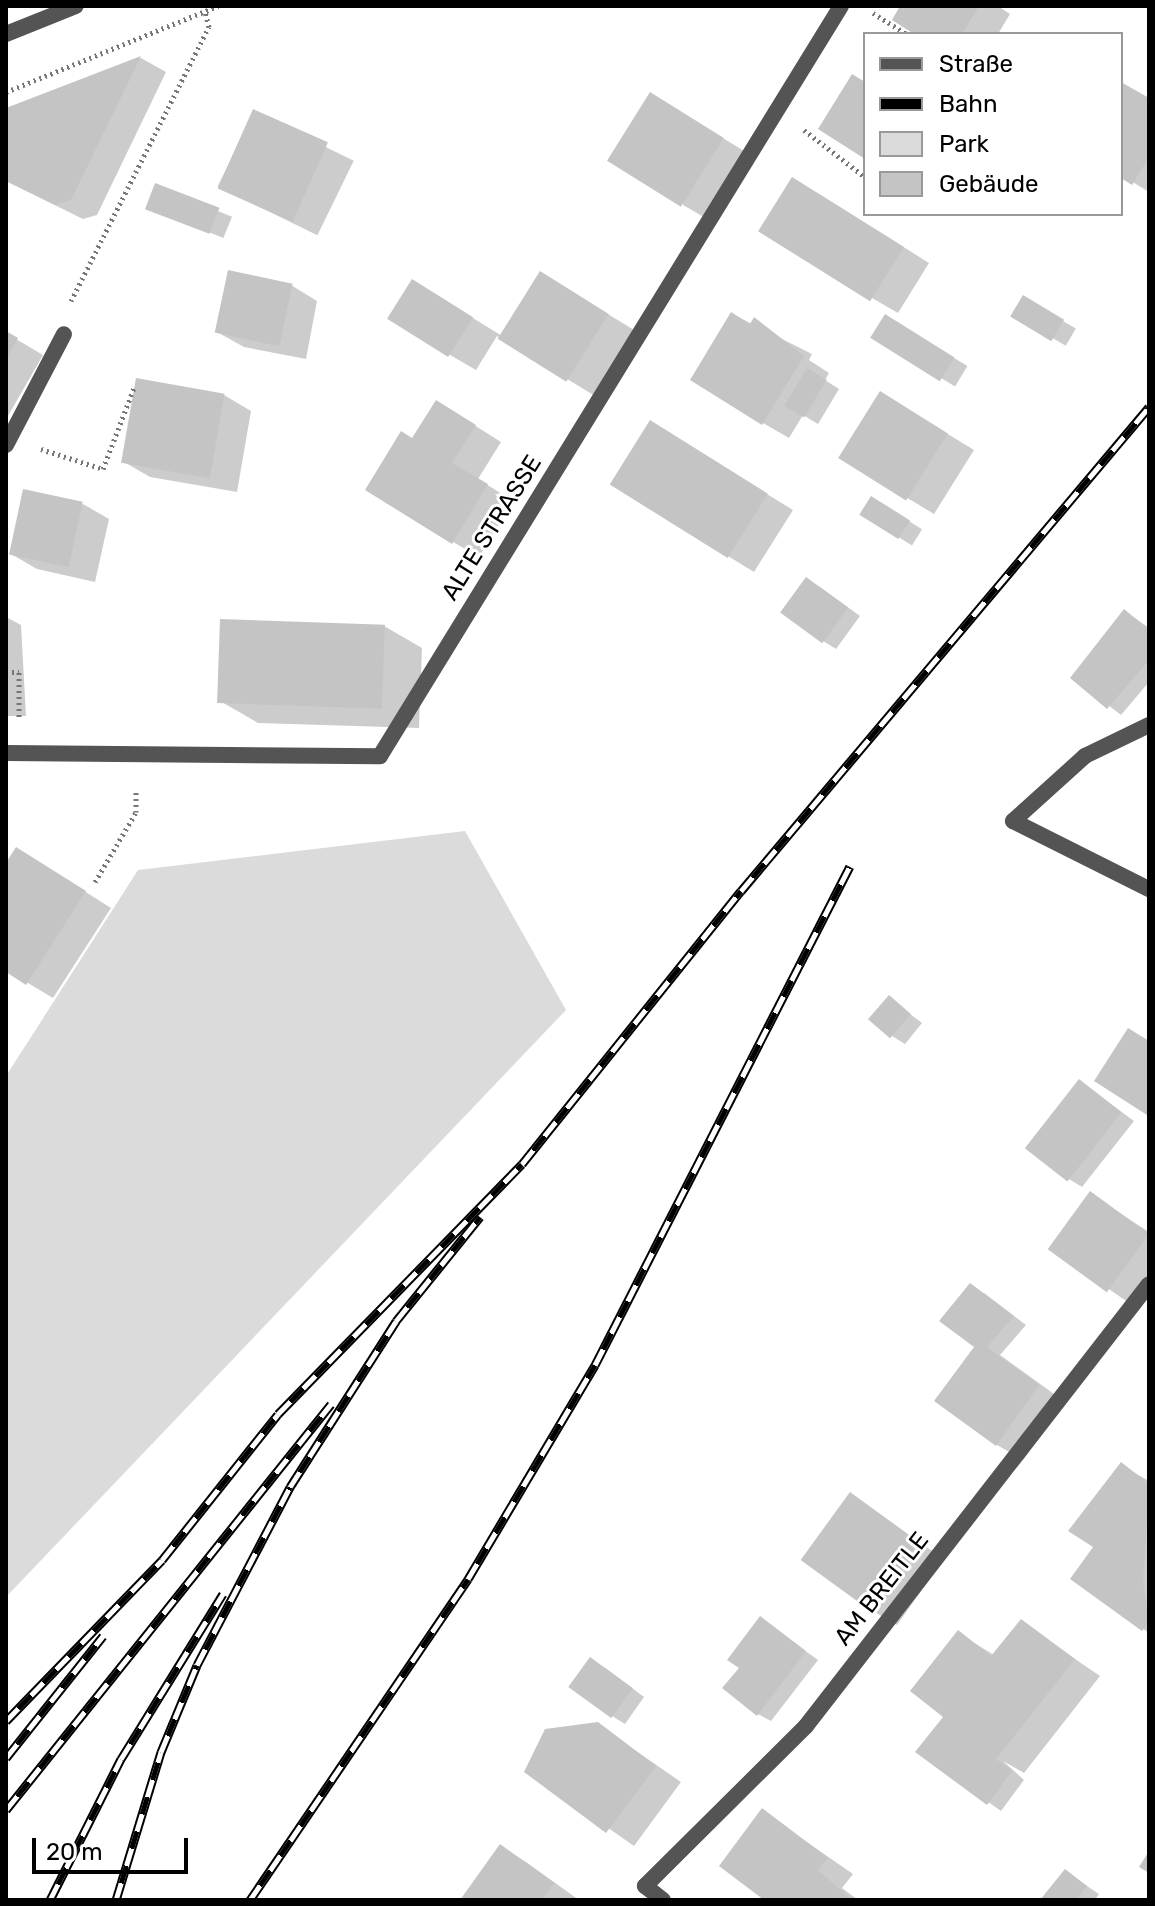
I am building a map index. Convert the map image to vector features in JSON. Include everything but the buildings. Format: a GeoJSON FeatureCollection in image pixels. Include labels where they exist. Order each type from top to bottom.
{"type":"FeatureCollection","features":[{"type":"Feature","properties":{"kind":"street"},"geometry":{"type":"LineString","coordinates":[[6,34],[76,6]]}},
{"type":"Feature","properties":{"kind":"street","name":"ALTE STRASSE"},"geometry":{"type":"LineString","coordinates":[[13,753],[380,756],[841,6]]}},
{"type":"Feature","properties":{"kind":"street"},"geometry":{"type":"LineString","coordinates":[[8,442],[64,334]]}},
{"type":"Feature","properties":{"kind":"street"},"geometry":{"type":"LineString","coordinates":[[1149,725],[1085,756],[1013,821],[1149,889]]}},
{"type":"Feature","properties":{"kind":"street","name":"AM BREITLE"},"geometry":{"type":"LineString","coordinates":[[663,1900],[645,1886],[806,1726],[1149,1284]]}},
{"type":"Feature","properties":{"kind":"path"},"geometry":{"type":"LineString","coordinates":[[6,92],[218,6]]}},
{"type":"Feature","properties":{"kind":"path"},"geometry":{"type":"LineString","coordinates":[[862,6],[903,32]]}},
{"type":"Feature","properties":{"kind":"path"},"geometry":{"type":"LineString","coordinates":[[64,334],[60,321],[209,27],[205,11]]}},
{"type":"Feature","properties":{"kind":"path"},"geometry":{"type":"LineString","coordinates":[[776,112],[863,176]]}},
{"type":"Feature","properties":{"kind":"path"},"geometry":{"type":"LineString","coordinates":[[8,442],[103,469],[134,388]]}},
{"type":"Feature","properties":{"kind":"path"},"geometry":{"type":"LineString","coordinates":[[6,672],[19,672],[13,753]]}},
{"type":"Feature","properties":{"kind":"path"},"geometry":{"type":"LineString","coordinates":[[95,882],[136,812],[137,754]]}},
{"type":"Feature","properties":{"kind":"green space"},"geometry":{"type":"Polygon","coordinates":[[[465,831],[566,1010],[6,1597],[6,1076],[138,870],[465,831]]]}},
{"type":"Feature","properties":{"kind":"railway"},"geometry":{"type":"LineString","coordinates":[[6,1721],[162,1560],[278,1414],[522,1164],[741,891],[1149,407]]}},
{"type":"Feature","properties":{"kind":"railway"},"geometry":{"type":"LineString","coordinates":[[250,1900],[468,1579],[595,1365],[850,866]]}},
{"type":"Feature","properties":{"kind":"railway"},"geometry":{"type":"LineString","coordinates":[[116,1900],[161,1752],[197,1665],[290,1487],[396,1321],[480,1217]]}},
{"type":"Feature","properties":{"kind":"railway"},"geometry":{"type":"LineString","coordinates":[[6,1810],[331,1404]]}},
{"type":"Feature","properties":{"kind":"railway"},"geometry":{"type":"LineString","coordinates":[[50,1900],[121,1759],[223,1594]]}},
{"type":"Feature","properties":{"kind":"railway"},"geometry":{"type":"LineString","coordinates":[[6,1758],[103,1636]]}}]}
